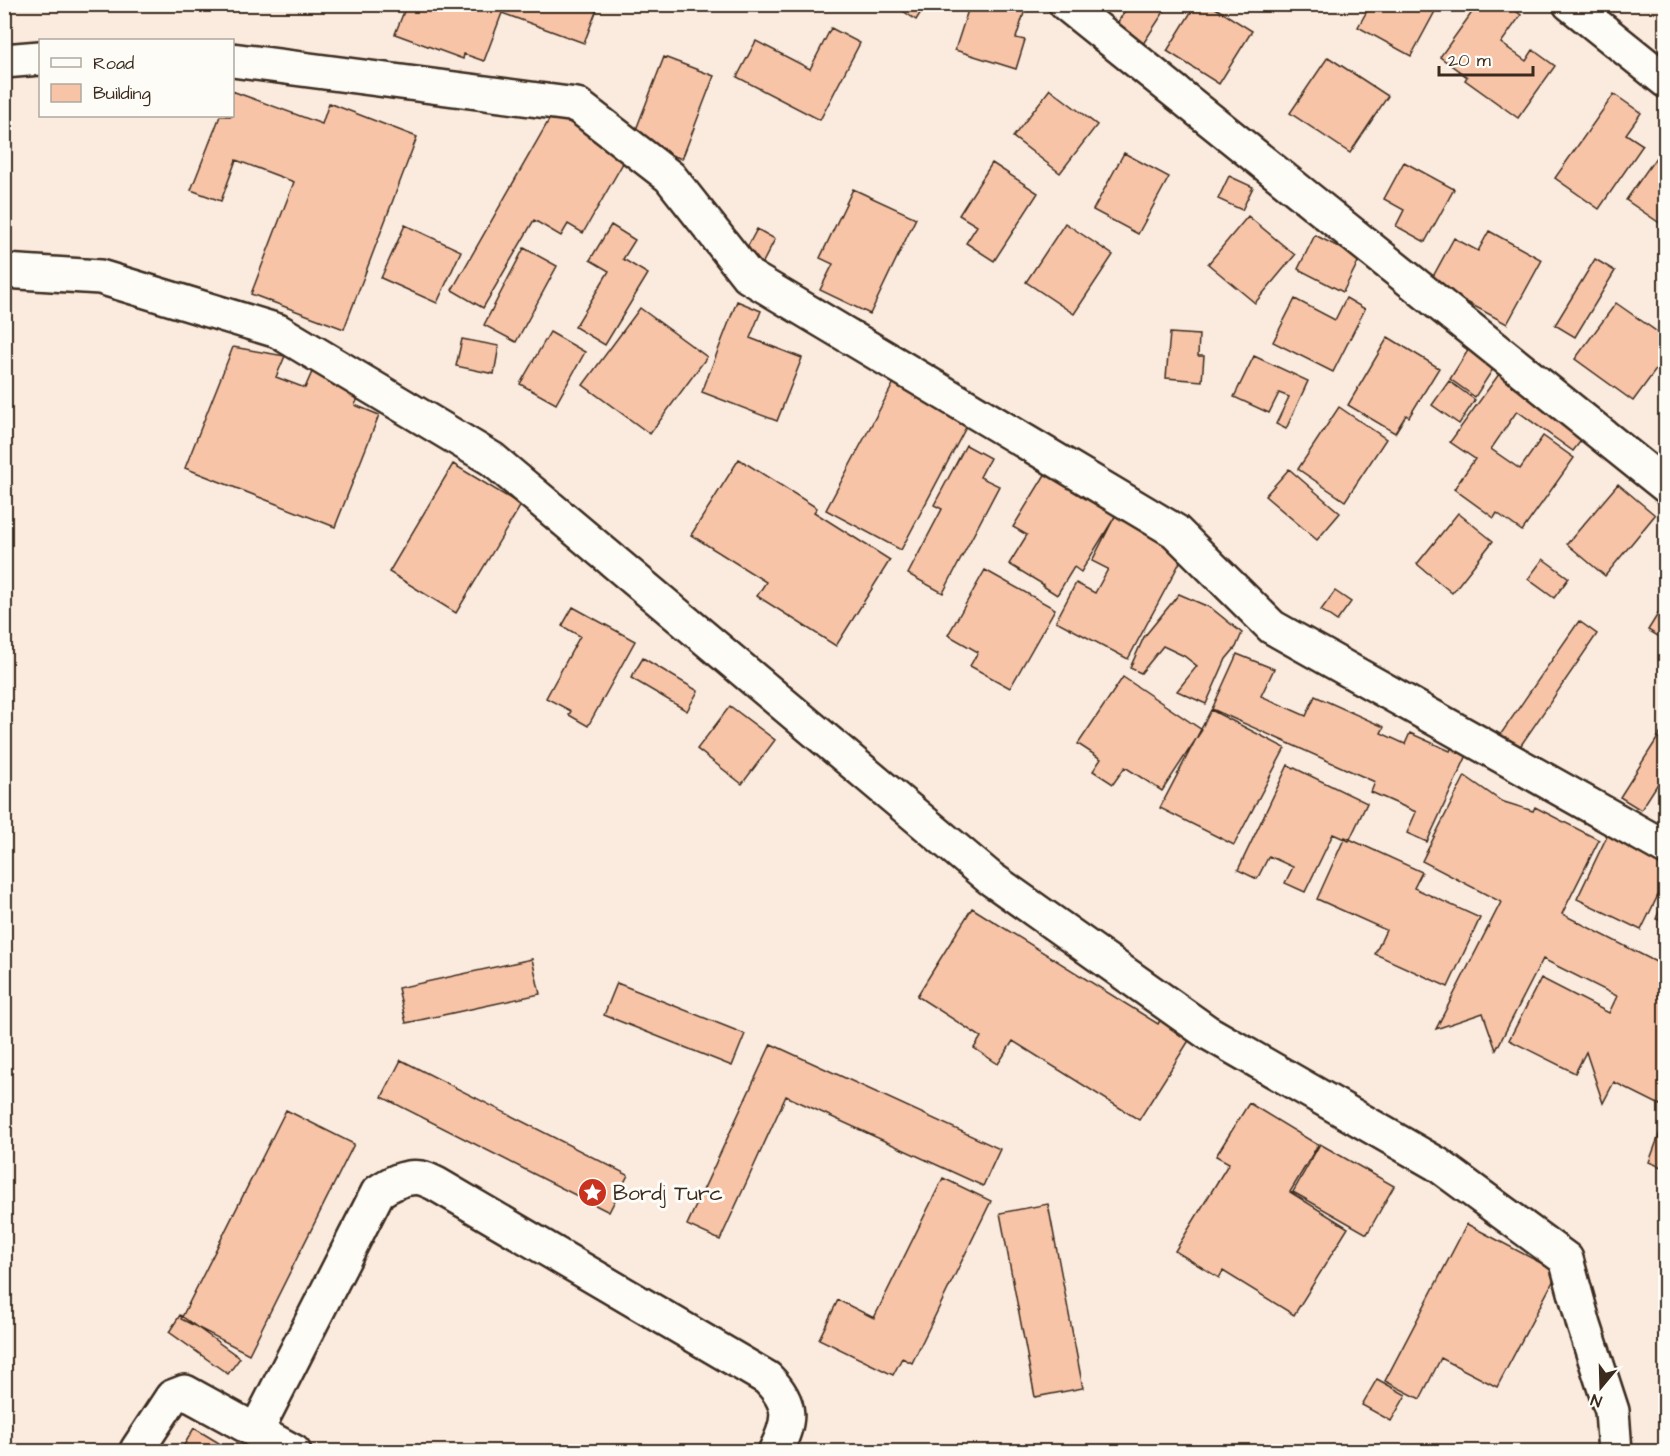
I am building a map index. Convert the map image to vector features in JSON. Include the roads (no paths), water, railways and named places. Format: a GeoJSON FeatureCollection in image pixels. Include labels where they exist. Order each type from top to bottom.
{"type":"FeatureCollection","features":[{"type":"Feature","properties":{"kind":"street"},"geometry":{"type":"LineString","coordinates":[[1066,4],[1665,486]]}},
{"type":"Feature","properties":{"kind":"street"},"geometry":{"type":"LineString","coordinates":[[1570,4],[1665,81]]}},
{"type":"Feature","properties":{"kind":"street"},"geometry":{"type":"LineString","coordinates":[[4,61],[39,58]]}},
{"type":"Feature","properties":{"kind":"street"},"geometry":{"type":"LineString","coordinates":[[234,60],[576,105],[670,177],[748,276],[1175,531],[1272,627],[1665,848]]}},
{"type":"Feature","properties":{"kind":"street"},"geometry":{"type":"LineString","coordinates":[[4,271],[100,277],[278,331],[492,459],[990,878],[1207,1032],[1437,1164],[1566,1259],[1584,1325],[1612,1411],[1615,1452]]}},
{"type":"Feature","properties":{"kind":"street"},"geometry":{"type":"LineString","coordinates":[[256,1431],[378,1192],[404,1179],[421,1178],[436,1184],[767,1378],[780,1391],[788,1410],[785,1432],[775,1452]]}},
{"type":"Feature","properties":{"kind":"street"},"geometry":{"type":"LineString","coordinates":[[140,1451],[172,1397],[184,1392],[294,1452]]}},
{"type":"Feature","properties":{"kind":"place","name":"Bordj Turc"},"geometry":{"type":"Point","coordinates":[592,1193]}}]}
